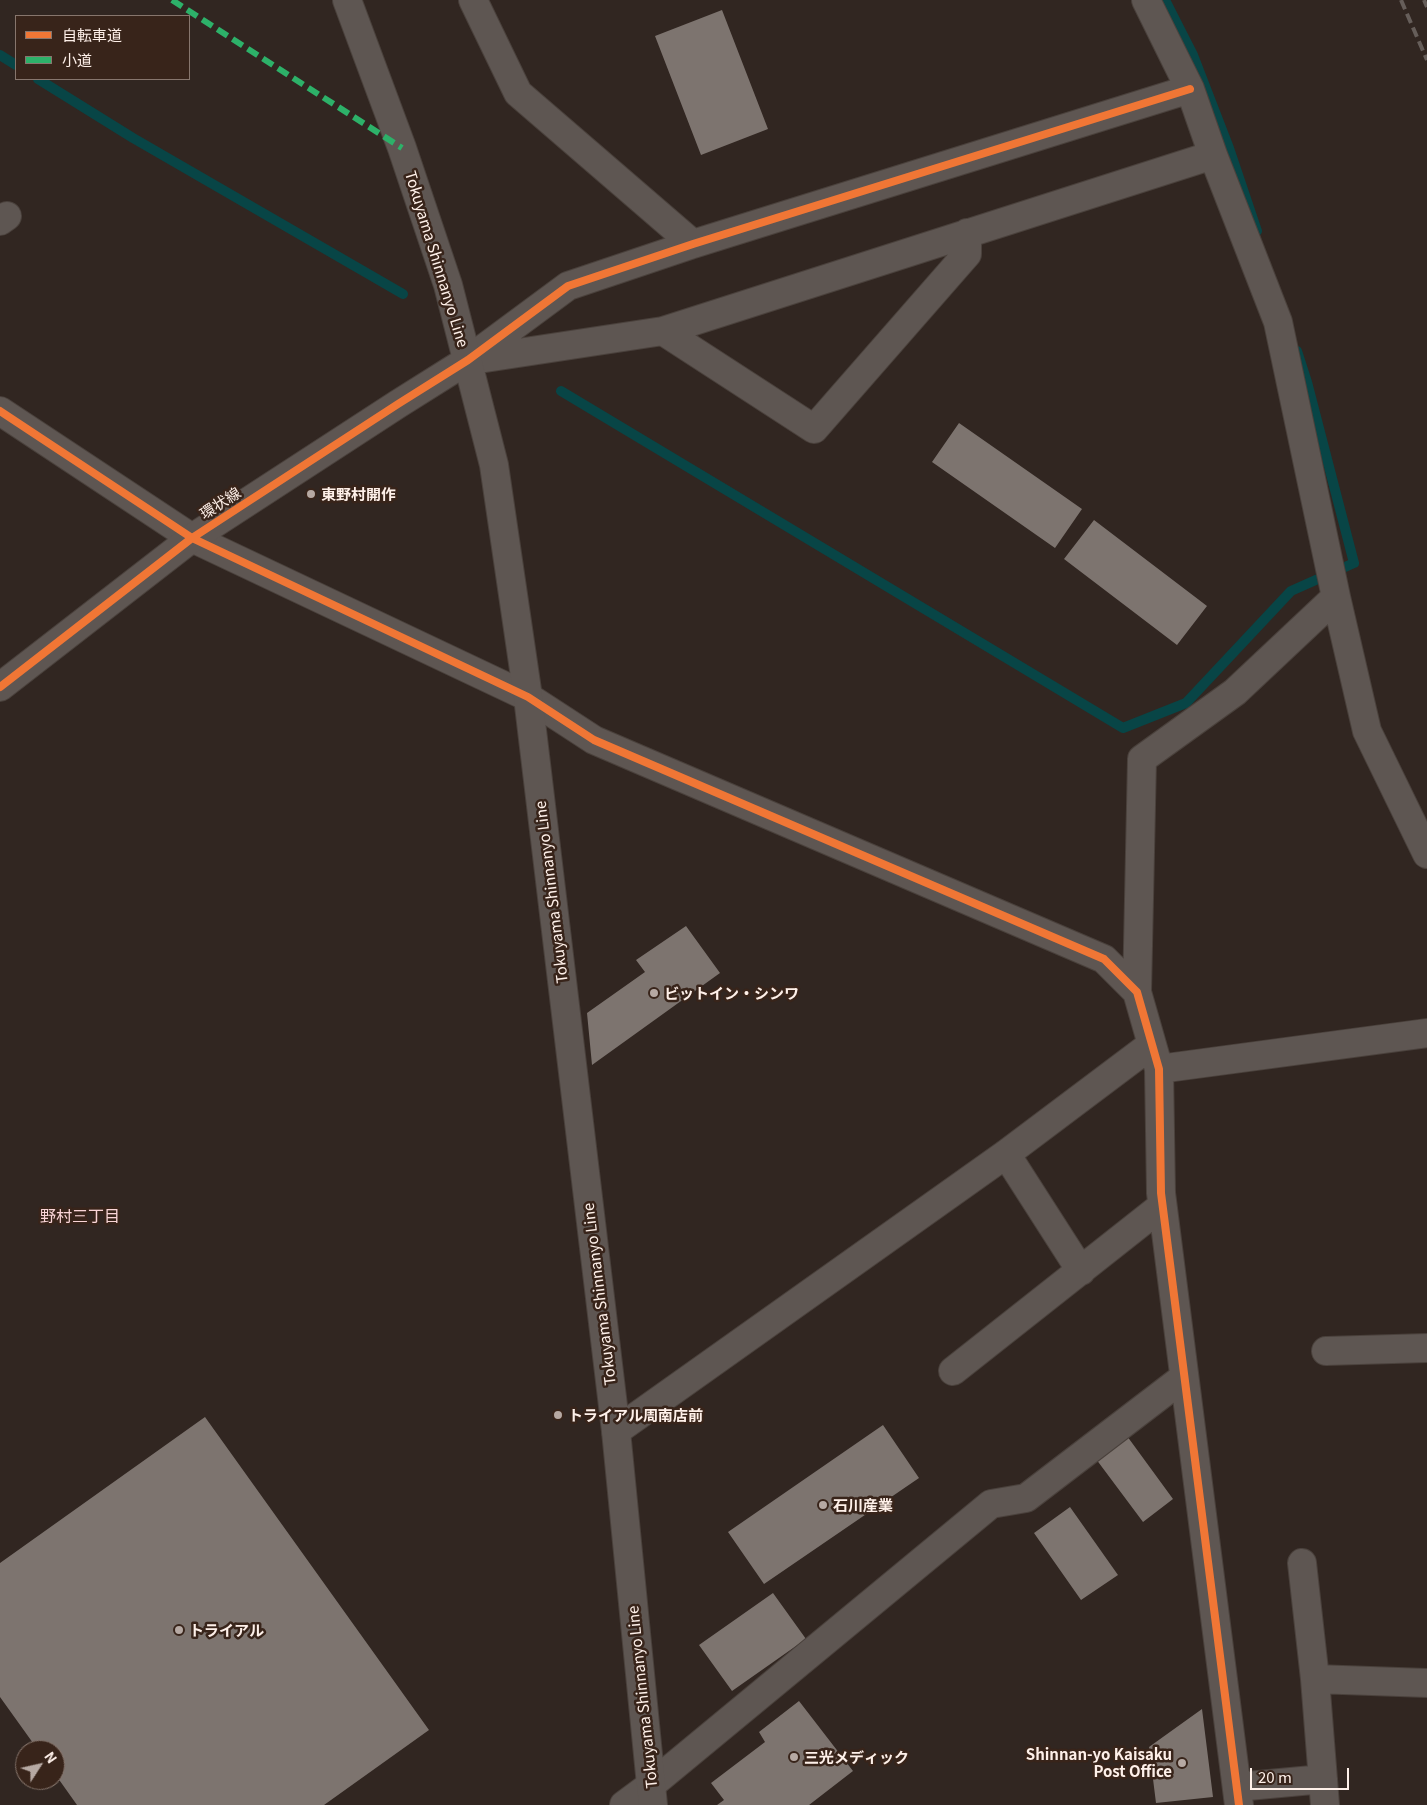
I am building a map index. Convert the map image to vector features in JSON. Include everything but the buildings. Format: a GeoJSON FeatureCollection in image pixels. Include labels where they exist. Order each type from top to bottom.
{"type":"FeatureCollection","features":[{"type":"Feature","properties":{"kind":"street","name":"Tokuyama Shinnanyo Line"},"geometry":{"type":"LineString","coordinates":[[347,0],[402,148],[442,267],[468,360],[494,465],[528,697],[616,1431],[652,1795]]}},
{"type":"Feature","properties":{"kind":"street"},"geometry":{"type":"LineString","coordinates":[[473,0],[518,93],[693,244]]}},
{"type":"Feature","properties":{"kind":"street"},"geometry":{"type":"LineString","coordinates":[[1146,0],[1190,88],[1213,155],[1278,322],[1336,597],[1367,731],[1427,854]]}},
{"type":"Feature","properties":{"kind":"street","name":"環状線"},"geometry":{"type":"LineString","coordinates":[[0,687],[192,538],[468,360],[568,286],[693,244],[1190,88]]}},
{"type":"Feature","properties":{"kind":"street"},"geometry":{"type":"LineString","coordinates":[[468,360],[663,330],[1213,155]]}},
{"type":"Feature","properties":{"kind":"street"},"geometry":{"type":"LineString","coordinates":[[663,330],[814,429],[967,254],[967,234]]}},
{"type":"Feature","properties":{"kind":"street"},"geometry":{"type":"LineString","coordinates":[[0,411],[192,538],[528,697],[594,740],[1104,959],[1138,992]]}},
{"type":"Feature","properties":{"kind":"street"},"geometry":{"type":"LineString","coordinates":[[1302,1563],[1315,1679],[1324,1792],[1238,1796],[1160,1193],[1155,1057],[1138,992],[1142,759],[1235,692],[1336,597]]}},
{"type":"Feature","properties":{"kind":"street"},"geometry":{"type":"LineString","coordinates":[[616,1431],[1006,1154],[1155,1057],[1427,1033]]}},
{"type":"Feature","properties":{"kind":"street"},"geometry":{"type":"LineString","coordinates":[[1006,1154],[1081,1271]]}},
{"type":"Feature","properties":{"kind":"street"},"geometry":{"type":"LineString","coordinates":[[953,1371],[1162,1206]]}},
{"type":"Feature","properties":{"kind":"street"},"geometry":{"type":"LineString","coordinates":[[1326,1351],[1427,1348]]}},
{"type":"Feature","properties":{"kind":"street"},"geometry":{"type":"LineString","coordinates":[[624,1805],[652,1795],[991,1504],[1026,1498],[1183,1378]]}},
{"type":"Feature","properties":{"kind":"street"},"geometry":{"type":"LineString","coordinates":[[1315,1679],[1427,1683]]}},
{"type":"Feature","properties":{"kind":"waterway"},"geometry":{"type":"LineString","coordinates":[[1165,0],[1193,55],[1229,148],[1257,231]]}},
{"type":"Feature","properties":{"kind":"waterway"},"geometry":{"type":"LineString","coordinates":[[0,55],[15,64]]}},
{"type":"Feature","properties":{"kind":"waterway"},"geometry":{"type":"LineString","coordinates":[[40,80],[133,138],[403,294]]}},
{"type":"Feature","properties":{"kind":"waterway"},"geometry":{"type":"LineString","coordinates":[[561,391],[1123,728],[1186,703],[1291,591],[1354,563],[1307,382],[1297,351]]}},
{"type":"Feature","properties":{"kind":"railway"},"geometry":{"type":"LineString","coordinates":[[1401,0],[1427,60]]}},
{"type":"Feature","properties":{"kind":"railway"},"geometry":{"type":"LineString","coordinates":[[1424,0],[1427,7]]}},
{"type":"Feature","properties":{"kind":"marked path"},"geometry":{"type":"LineString","coordinates":[[172,0],[402,148]]}},
{"type":"Feature","properties":{"kind":"cycle path"},"geometry":{"type":"LineString","coordinates":[[0,687],[192,538],[468,360],[568,286],[693,244],[1190,89]]}},
{"type":"Feature","properties":{"kind":"cycle path"},"geometry":{"type":"LineString","coordinates":[[0,411],[192,538],[528,697],[594,740],[1104,959],[1137,992],[1159,1069],[1161,1193],[1239,1805]]}},
{"type":"Feature","properties":{"kind":"place","name":"東野村開作"},"geometry":{"type":"Point","coordinates":[311,494]}},
{"type":"Feature","properties":{"kind":"place","name":"ビットイン・シンワ"},"geometry":{"type":"Point","coordinates":[654,993]}},
{"type":"Feature","properties":{"kind":"place","name":"トライアル周南店前"},"geometry":{"type":"Point","coordinates":[558,1415]}},
{"type":"Feature","properties":{"kind":"place","name":"石川産業"},"geometry":{"type":"Point","coordinates":[823,1505]}},
{"type":"Feature","properties":{"kind":"place","name":"トライアル"},"geometry":{"type":"Point","coordinates":[179,1630]}},
{"type":"Feature","properties":{"kind":"place","name":"三光メディック"},"geometry":{"type":"Point","coordinates":[794,1757]}},
{"type":"Feature","properties":{"kind":"place","name":"Shinnan-yo Kaisaku Post Office"},"geometry":{"type":"Point","coordinates":[1182,1763]}},
{"type":"Feature","properties":{"kind":"district","name":"野村三丁目"},"geometry":{"type":"Point","coordinates":[80,1216]}}]}
